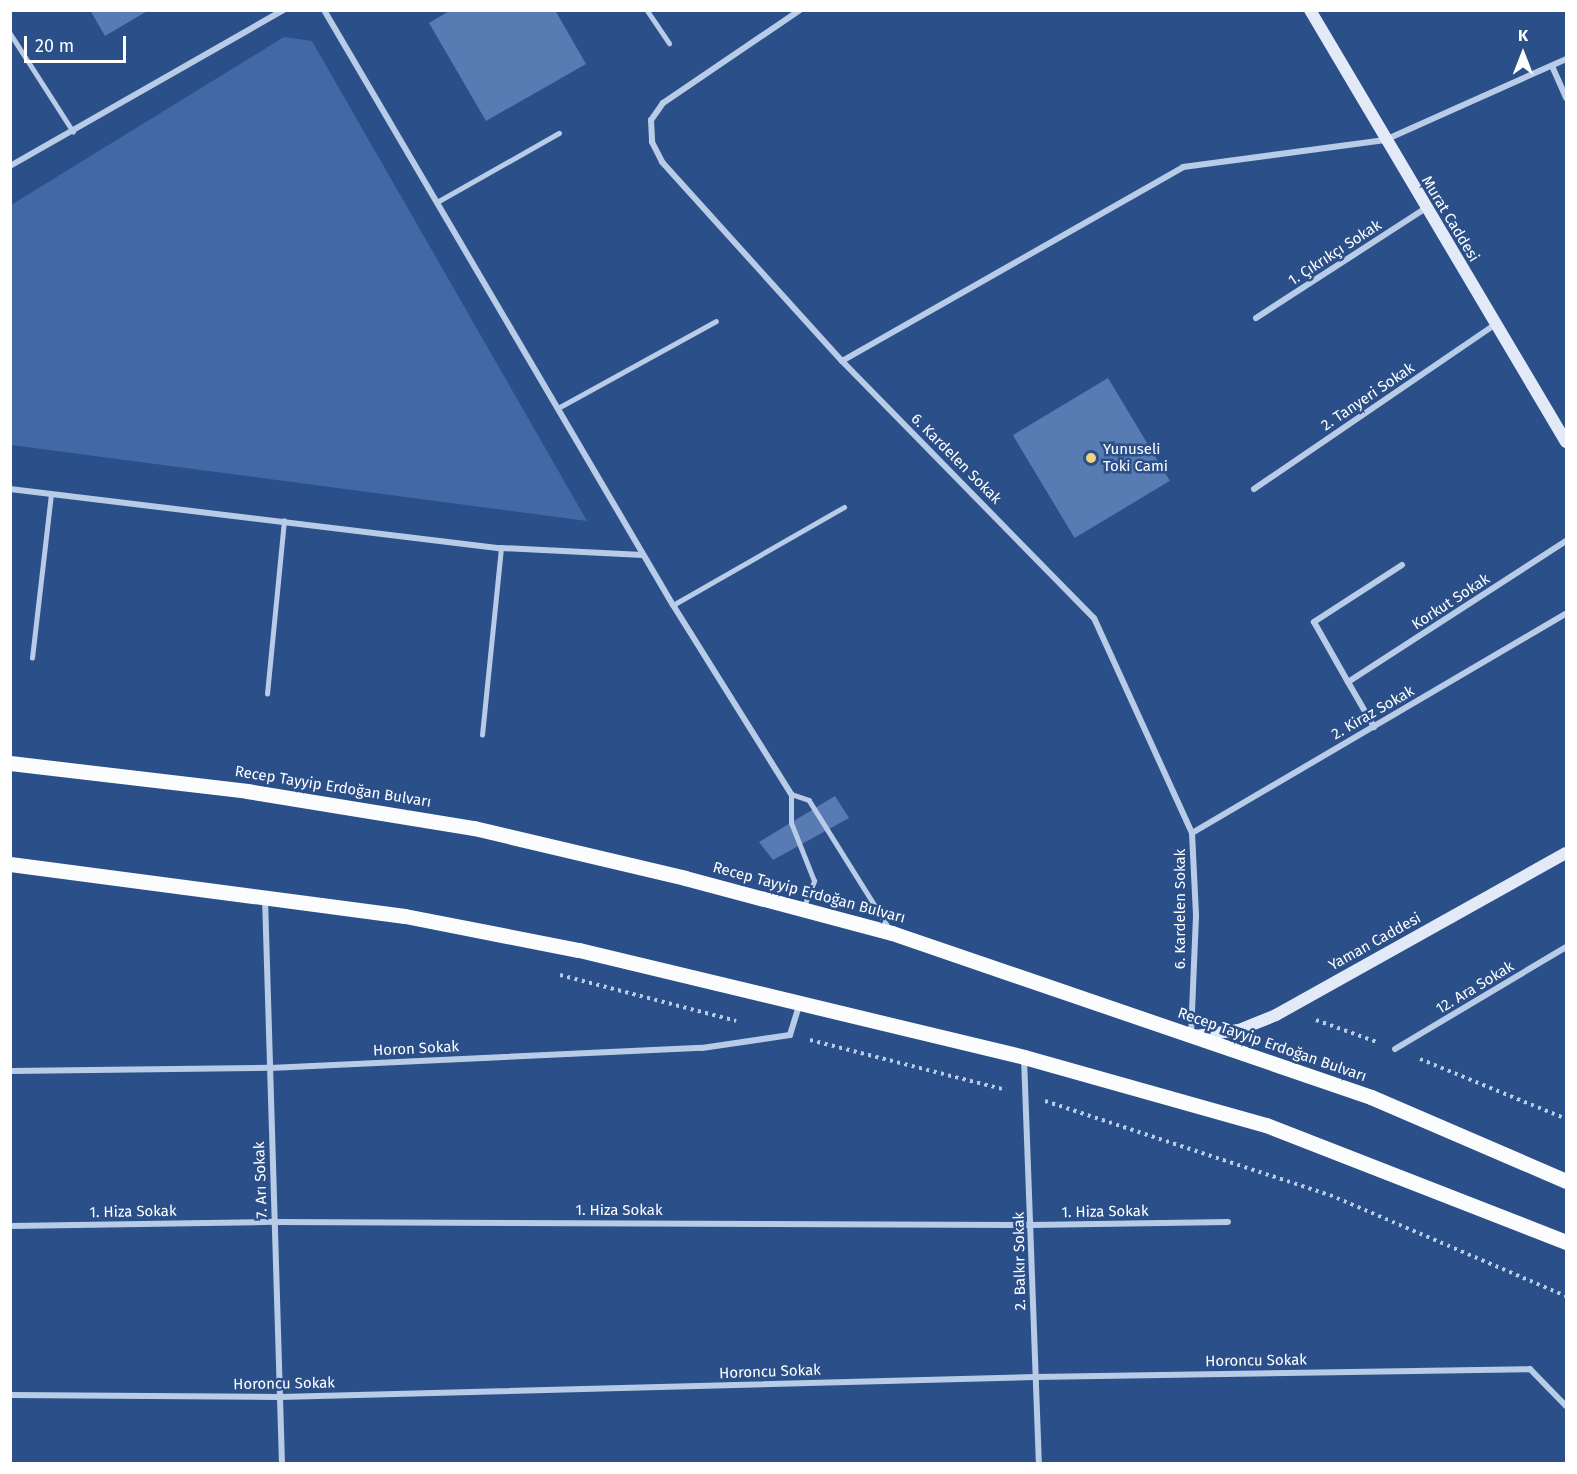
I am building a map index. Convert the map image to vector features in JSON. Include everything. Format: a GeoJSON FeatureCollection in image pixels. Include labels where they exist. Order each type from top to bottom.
{"type":"FeatureCollection","features":[{"type":"Feature","properties":{"kind":"main road","name":"Recep Tayyip Erdoğan Bulvarı"},"geometry":{"type":"LineString","coordinates":[[10,763],[248,791],[474,828],[803,909],[892,933],[1371,1097],[1566,1181]]}},
{"type":"Feature","properties":{"kind":"main road"},"geometry":{"type":"LineString","coordinates":[[10,864],[264,895],[405,916],[579,950],[799,1005],[1024,1057],[1266,1125],[1566,1242]]}},
{"type":"Feature","properties":{"kind":"street"},"geometry":{"type":"LineString","coordinates":[[10,166],[284,10]]}},
{"type":"Feature","properties":{"kind":"street"},"geometry":{"type":"LineString","coordinates":[[324,10],[643,555],[791,794]]}},
{"type":"Feature","properties":{"kind":"street","name":"6. Kardelen Sokak"},"geometry":{"type":"LineString","coordinates":[[800,10],[663,103],[651,120],[652,142],[662,162],[842,361],[1094,618],[1192,833],[1196,916],[1191,1036]]}},
{"type":"Feature","properties":{"kind":"street","name":"Murat Caddesi"},"geometry":{"type":"LineString","coordinates":[[1310,10],[1566,442]]}},
{"type":"Feature","properties":{"kind":"street"},"geometry":{"type":"LineString","coordinates":[[842,361],[1183,167],[1385,140],[1566,59]]}},
{"type":"Feature","properties":{"kind":"street"},"geometry":{"type":"LineString","coordinates":[[1552,66],[1566,98]]}},
{"type":"Feature","properties":{"kind":"street","name":"1. Çıkrıkçı Sokak"},"geometry":{"type":"LineString","coordinates":[[1256,318],[1426,208]]}},
{"type":"Feature","properties":{"kind":"street","name":"2. Tanyeri Sokak"},"geometry":{"type":"LineString","coordinates":[[1254,489],[1497,324]]}},
{"type":"Feature","properties":{"kind":"street"},"geometry":{"type":"LineString","coordinates":[[10,489],[501,548],[643,555]]}},
{"type":"Feature","properties":{"kind":"street","name":"Korkut Sokak"},"geometry":{"type":"LineString","coordinates":[[1348,682],[1566,541]]}},
{"type":"Feature","properties":{"kind":"street"},"geometry":{"type":"LineString","coordinates":[[1374,727],[1314,622],[1402,566]]}},
{"type":"Feature","properties":{"kind":"street","name":"2. Kiraz Sokak"},"geometry":{"type":"LineString","coordinates":[[1192,833],[1566,614]]}},
{"type":"Feature","properties":{"kind":"street","name":"Yaman Caddesi"},"geometry":{"type":"LineString","coordinates":[[1191,1036],[1239,1030],[1276,1015],[1566,853]]}},
{"type":"Feature","properties":{"kind":"street","name":"7. Arı Sokak"},"geometry":{"type":"LineString","coordinates":[[264,895],[282,1464]]}},
{"type":"Feature","properties":{"kind":"street","name":"12. Ara Sokak"},"geometry":{"type":"LineString","coordinates":[[1395,1049],[1566,947]]}},
{"type":"Feature","properties":{"kind":"street"},"geometry":{"type":"LineString","coordinates":[[790,1035],[799,1005]]}},
{"type":"Feature","properties":{"kind":"street","name":"Horon Sokak"},"geometry":{"type":"LineString","coordinates":[[10,1071],[270,1068],[702,1048],[790,1035]]}},
{"type":"Feature","properties":{"kind":"street","name":"2. Balkır Sokak"},"geometry":{"type":"LineString","coordinates":[[1024,1057],[1039,1464]]}},
{"type":"Feature","properties":{"kind":"street","name":"1. Hiza Sokak"},"geometry":{"type":"LineString","coordinates":[[10,1227],[274,1222],[1031,1225],[1228,1222]]}},
{"type":"Feature","properties":{"kind":"street","name":"Horoncu Sokak"},"geometry":{"type":"LineString","coordinates":[[10,1395],[280,1397],[1035,1377],[1530,1369],[1566,1407]]}},
{"type":"Feature","properties":{"kind":"lane"},"geometry":{"type":"LineString","coordinates":[[647,10],[669,43]]}},
{"type":"Feature","properties":{"kind":"lane"},"geometry":{"type":"LineString","coordinates":[[10,33],[73,130]]}},
{"type":"Feature","properties":{"kind":"lane"},"geometry":{"type":"LineString","coordinates":[[437,202],[559,133]]}},
{"type":"Feature","properties":{"kind":"lane"},"geometry":{"type":"LineString","coordinates":[[558,408],[716,321]]}},
{"type":"Feature","properties":{"kind":"lane"},"geometry":{"type":"LineString","coordinates":[[32,658],[51,494]]}},
{"type":"Feature","properties":{"kind":"lane"},"geometry":{"type":"LineString","coordinates":[[673,605],[844,507]]}},
{"type":"Feature","properties":{"kind":"lane"},"geometry":{"type":"LineString","coordinates":[[267,694],[284,521]]}},
{"type":"Feature","properties":{"kind":"lane"},"geometry":{"type":"LineString","coordinates":[[482,735],[501,548]]}},
{"type":"Feature","properties":{"kind":"lane"},"geometry":{"type":"LineString","coordinates":[[803,909],[814,881],[791,823],[791,794],[809,800],[892,933]]}},
{"type":"Feature","properties":{"kind":"path"},"geometry":{"type":"LineString","coordinates":[[556,973],[745,1023]]}},
{"type":"Feature","properties":{"kind":"path"},"geometry":{"type":"LineString","coordinates":[[1276,1015],[1311,1018],[1395,1049],[1566,1119]]}},
{"type":"Feature","properties":{"kind":"path"},"geometry":{"type":"LineString","coordinates":[[790,1035],[1026,1095],[1330,1195],[1566,1296]]}},
{"type":"Feature","properties":{"kind":"shaded area"},"geometry":{"type":"Polygon","coordinates":[[[284,37],[312,41],[587,521],[11,445],[11,205],[284,37]]]}},
{"type":"Feature","properties":{"kind":"building"},"geometry":{"type":"Polygon","coordinates":[[[90,10],[149,10],[105,36],[90,10]]]}},
{"type":"Feature","properties":{"kind":"building"},"geometry":{"type":"Polygon","coordinates":[[[451,10],[555,10],[586,64],[486,121],[429,23],[451,10]]]}},
{"type":"Feature","properties":{"kind":"building","name":"Yunuseli Toki Cami"},"geometry":{"type":"Polygon","coordinates":[[[1108,378],[1170,481],[1075,538],[1013,435],[1108,378]]]}},
{"type":"Feature","properties":{"kind":"building"},"geometry":{"type":"Polygon","coordinates":[[[835,796],[849,818],[773,860],[759,842],[835,796]]]}},
{"type":"Feature","properties":{"kind":"place","name":"Yunuseli Toki Cami"},"geometry":{"type":"Point","coordinates":[1091,458]}}]}
